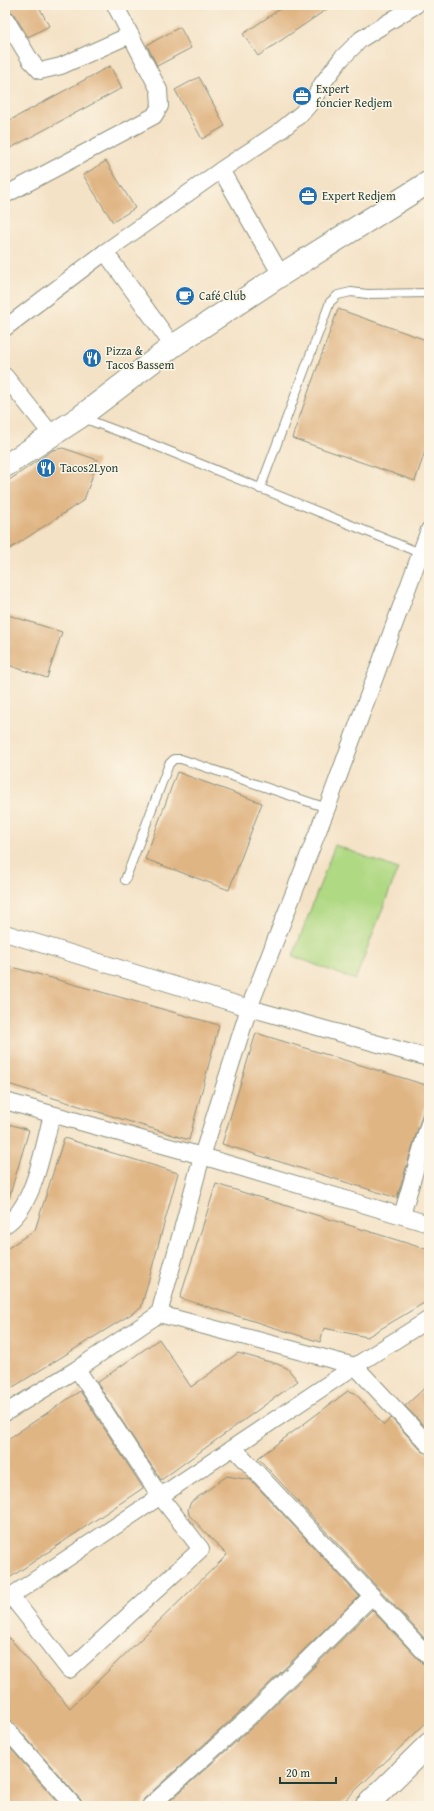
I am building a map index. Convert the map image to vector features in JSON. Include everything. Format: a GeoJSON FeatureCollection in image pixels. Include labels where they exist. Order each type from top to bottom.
{"type":"FeatureCollection","features":[{"type":"Feature","properties":{"kind":"main road"},"geometry":{"type":"LineString","coordinates":[[5,466],[80,417],[173,346],[281,275],[429,182]]}},
{"type":"Feature","properties":{"kind":"main road"},"geometry":{"type":"LineString","coordinates":[[366,1806],[429,1744]]}},
{"type":"Feature","properties":{"kind":"street"},"geometry":{"type":"LineString","coordinates":[[5,194],[154,116],[160,106],[159,90],[115,5]]}},
{"type":"Feature","properties":{"kind":"street"},"geometry":{"type":"LineString","coordinates":[[5,328],[105,252],[221,170],[280,131],[302,113],[313,100],[322,84],[341,59],[361,39],[416,5]]}},
{"type":"Feature","properties":{"kind":"street"},"geometry":{"type":"LineString","coordinates":[[5,18],[31,61],[40,71],[61,66],[130,34]]}},
{"type":"Feature","properties":{"kind":"street"},"geometry":{"type":"LineString","coordinates":[[221,170],[281,275]]}},
{"type":"Feature","properties":{"kind":"street"},"geometry":{"type":"LineString","coordinates":[[105,252],[173,346]]}},
{"type":"Feature","properties":{"kind":"street"},"geometry":{"type":"LineString","coordinates":[[5,376],[52,436]]}},
{"type":"Feature","properties":{"kind":"street"},"geometry":{"type":"LineString","coordinates":[[5,1413],[159,1314],[202,1156],[249,1008],[327,808],[429,530]]}},
{"type":"Feature","properties":{"kind":"street"},"geometry":{"type":"LineString","coordinates":[[5,933],[249,1008],[429,1058]]}},
{"type":"Feature","properties":{"kind":"street"},"geometry":{"type":"LineString","coordinates":[[5,1101],[202,1156],[429,1224]]}},
{"type":"Feature","properties":{"kind":"street"},"geometry":{"type":"LineString","coordinates":[[5,1225],[17,1213],[26,1200],[33,1183],[52,1115]]}},
{"type":"Feature","properties":{"kind":"street"},"geometry":{"type":"LineString","coordinates":[[402,1215],[429,1123]]}},
{"type":"Feature","properties":{"kind":"street"},"geometry":{"type":"LineString","coordinates":[[159,1314],[355,1366],[429,1445]]}},
{"type":"Feature","properties":{"kind":"street"},"geometry":{"type":"LineString","coordinates":[[77,1368],[160,1496],[201,1549],[69,1670],[8,1598],[160,1496],[234,1448],[355,1366],[429,1319]]}},
{"type":"Feature","properties":{"kind":"street"},"geometry":{"type":"LineString","coordinates":[[234,1448],[429,1657]]}},
{"type":"Feature","properties":{"kind":"street"},"geometry":{"type":"LineString","coordinates":[[150,1806],[248,1718],[372,1596]]}},
{"type":"Feature","properties":{"kind":"street"},"geometry":{"type":"LineString","coordinates":[[5,1728],[74,1806]]}},
{"type":"Feature","properties":{"kind":"lane"},"geometry":{"type":"LineString","coordinates":[[260,489],[330,302],[338,295],[351,292],[366,294],[429,293]]}},
{"type":"Feature","properties":{"kind":"lane"},"geometry":{"type":"LineString","coordinates":[[80,417],[144,441],[420,553]]}},
{"type":"Feature","properties":{"kind":"lane"},"geometry":{"type":"LineString","coordinates":[[125,880],[169,764],[174,759],[181,759],[327,808]]}},
{"type":"Feature","properties":{"kind":"green space"},"geometry":{"type":"Polygon","coordinates":[[[335,845],[398,869],[355,980],[293,956],[335,845]]]}},
{"type":"Feature","properties":{"kind":"building"},"geometry":{"type":"Polygon","coordinates":[[[6,5],[38,5],[49,26],[28,37],[13,13],[6,5]]]}},
{"type":"Feature","properties":{"kind":"building"},"geometry":{"type":"Polygon","coordinates":[[[286,5],[333,5],[258,56],[243,34],[286,5]]]}},
{"type":"Feature","properties":{"kind":"building"},"geometry":{"type":"Polygon","coordinates":[[[180,27],[191,48],[157,66],[147,45],[180,27]]]}},
{"type":"Feature","properties":{"kind":"building"},"geometry":{"type":"Polygon","coordinates":[[[110,66],[122,88],[5,151],[5,123],[110,66]]]}},
{"type":"Feature","properties":{"kind":"building"},"geometry":{"type":"Polygon","coordinates":[[[199,77],[225,126],[202,139],[175,90],[199,77]]]}},
{"type":"Feature","properties":{"kind":"building"},"geometry":{"type":"Polygon","coordinates":[[[106,161],[135,208],[113,222],[83,175],[106,161]]]}},
{"type":"Feature","properties":{"kind":"building"},"geometry":{"type":"Polygon","coordinates":[[[338,309],[429,341],[429,440],[415,481],[292,438],[338,309]]]}},
{"type":"Feature","properties":{"kind":"building"},"geometry":{"type":"Polygon","coordinates":[[[63,448],[98,460],[84,500],[5,552],[5,483],[53,450],[63,448]]]}},
{"type":"Feature","properties":{"kind":"building"},"geometry":{"type":"Polygon","coordinates":[[[8,615],[62,632],[47,678],[5,664],[5,625],[8,615]]]}},
{"type":"Feature","properties":{"kind":"building"},"geometry":{"type":"Polygon","coordinates":[[[177,772],[262,803],[229,890],[145,859],[177,772]]]}},
{"type":"Feature","properties":{"kind":"building"},"geometry":{"type":"Polygon","coordinates":[[[5,965],[219,1025],[189,1140],[5,1083],[5,965]]]}},
{"type":"Feature","properties":{"kind":"building"},"geometry":{"type":"Polygon","coordinates":[[[256,1033],[429,1086],[429,1092],[397,1198],[222,1144],[256,1033]]]}},
{"type":"Feature","properties":{"kind":"building"},"geometry":{"type":"Polygon","coordinates":[[[5,1123],[29,1130],[9,1198],[5,1197],[5,1123]]]}},
{"type":"Feature","properties":{"kind":"building"},"geometry":{"type":"Polygon","coordinates":[[[64,1138],[178,1173],[141,1308],[5,1392],[5,1250],[35,1230],[64,1138]]]}},
{"type":"Feature","properties":{"kind":"building"},"geometry":{"type":"Polygon","coordinates":[[[216,1184],[429,1250],[429,1300],[367,1337],[324,1328],[320,1342],[180,1298],[216,1184]]]}},
{"type":"Feature","properties":{"kind":"building"},"geometry":{"type":"Polygon","coordinates":[[[159,1339],[191,1387],[238,1353],[287,1368],[298,1381],[161,1480],[97,1383],[159,1339]]]}},
{"type":"Feature","properties":{"kind":"building"},"geometry":{"type":"Polygon","coordinates":[[[429,1384],[429,1431],[405,1406],[429,1384]]]}},
{"type":"Feature","properties":{"kind":"building"},"geometry":{"type":"Polygon","coordinates":[[[80,1391],[143,1488],[5,1581],[5,1441],[80,1391]]]}},
{"type":"Feature","properties":{"kind":"building"},"geometry":{"type":"Polygon","coordinates":[[[348,1391],[355,1393],[384,1425],[391,1418],[422,1451],[429,1454],[429,1643],[258,1458],[348,1391]]]}},
{"type":"Feature","properties":{"kind":"building"},"geometry":{"type":"Polygon","coordinates":[[[227,1476],[251,1480],[359,1596],[242,1710],[144,1799],[141,1806],[83,1806],[81,1800],[12,1722],[5,1719],[5,1633],[70,1708],[227,1555],[189,1515],[188,1509],[191,1502],[227,1476]]]}},
{"type":"Feature","properties":{"kind":"building"},"geometry":{"type":"Polygon","coordinates":[[[372,1610],[422,1663],[429,1666],[429,1720],[339,1806],[164,1806],[256,1724],[372,1610]]]}},
{"type":"Feature","properties":{"kind":"building"},"geometry":{"type":"Polygon","coordinates":[[[5,1742],[61,1806],[5,1806],[5,1742]]]}},
{"type":"Feature","properties":{"kind":"place","name":"Expert foncier Redjem"},"geometry":{"type":"Point","coordinates":[302,96]}},
{"type":"Feature","properties":{"kind":"place","name":"Expert Redjem"},"geometry":{"type":"Point","coordinates":[308,196]}},
{"type":"Feature","properties":{"kind":"place","name":"Café Club"},"geometry":{"type":"Point","coordinates":[185,296]}},
{"type":"Feature","properties":{"kind":"place","name":"Pizza & Tacos Bassem"},"geometry":{"type":"Point","coordinates":[92,358]}},
{"type":"Feature","properties":{"kind":"place","name":"Tacos2Lyon"},"geometry":{"type":"Point","coordinates":[46,468]}}]}
